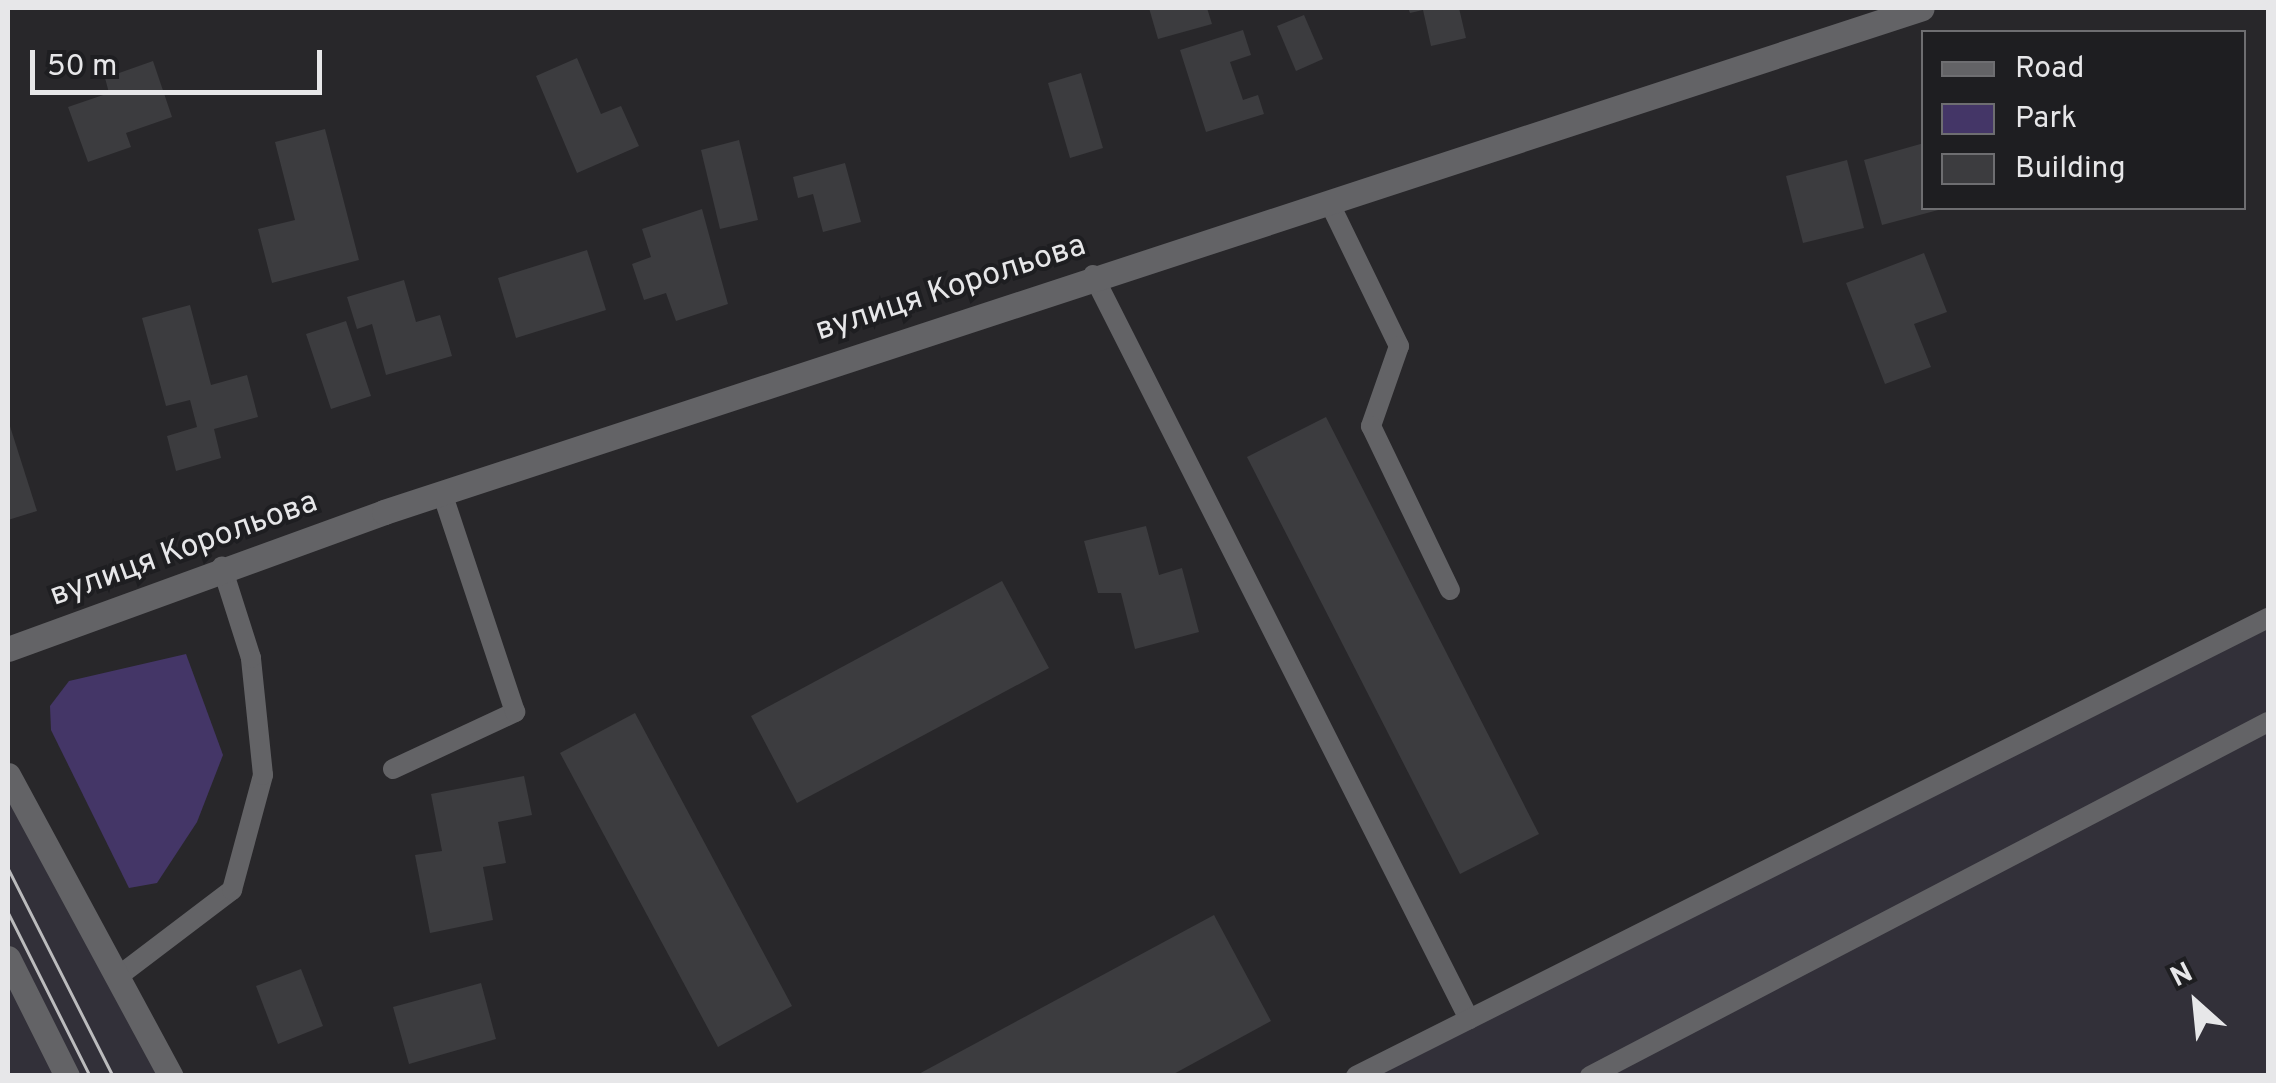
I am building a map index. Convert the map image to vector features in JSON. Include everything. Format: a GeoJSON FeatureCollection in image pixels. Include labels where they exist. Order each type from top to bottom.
{"type":"FeatureCollection","features":[{"type":"Feature","properties":{"kind":"main road","name":"вулиця Корольова"},"geometry":{"type":"LineString","coordinates":[[8,649],[222,567],[442,493],[1093,275],[1330,204],[1922,8]]}},
{"type":"Feature","properties":{"kind":"main road"},"geometry":{"type":"LineString","coordinates":[[8,776],[120,975],[171,1076]]}},
{"type":"Feature","properties":{"kind":"main road"},"geometry":{"type":"LineString","coordinates":[[8,958],[67,1076]]}},
{"type":"Feature","properties":{"kind":"lane"},"geometry":{"type":"LineString","coordinates":[[1330,204],[1398,346],[1371,426],[1450,590]]}},
{"type":"Feature","properties":{"kind":"lane"},"geometry":{"type":"LineString","coordinates":[[1093,275],[1469,1019]]}},
{"type":"Feature","properties":{"kind":"lane"},"geometry":{"type":"LineString","coordinates":[[392,769],[515,712],[442,493]]}},
{"type":"Feature","properties":{"kind":"lane"},"geometry":{"type":"LineString","coordinates":[[120,975],[232,890],[263,775],[252,658],[222,567]]}},
{"type":"Feature","properties":{"kind":"lane"},"geometry":{"type":"LineString","coordinates":[[1356,1076],[2268,618]]}},
{"type":"Feature","properties":{"kind":"lane"},"geometry":{"type":"LineString","coordinates":[[1590,1076],[2268,722]]}},
{"type":"Feature","properties":{"kind":"shaded area"},"geometry":{"type":"Polygon","coordinates":[[[2268,618],[2268,1075],[1356,1075],[2268,618]]]}},
{"type":"Feature","properties":{"kind":"shaded area"},"geometry":{"type":"Polygon","coordinates":[[[8,783],[161,1075],[8,1075],[8,783]]]}},
{"type":"Feature","properties":{"kind":"green space"},"geometry":{"type":"Polygon","coordinates":[[[186,654],[223,755],[197,822],[157,883],[129,888],[51,730],[50,706],[69,681],[186,654]]]}},
{"type":"Feature","properties":{"kind":"building"},"geometry":{"type":"Polygon","coordinates":[[[1149,8],[1207,8],[1212,24],[1158,39],[1149,8]]]}},
{"type":"Feature","properties":{"kind":"building"},"geometry":{"type":"Polygon","coordinates":[[[1408,8],[1459,8],[1466,38],[1431,46],[1423,10],[1410,13],[1408,8]]]}},
{"type":"Feature","properties":{"kind":"building"},"geometry":{"type":"Polygon","coordinates":[[[1304,15],[1323,59],[1296,71],[1277,26],[1304,15]]]}},
{"type":"Feature","properties":{"kind":"building"},"geometry":{"type":"Polygon","coordinates":[[[1243,30],[1251,55],[1230,62],[1243,100],[1258,95],[1264,114],[1206,132],[1180,50],[1243,30]]]}},
{"type":"Feature","properties":{"kind":"building"},"geometry":{"type":"Polygon","coordinates":[[[577,58],[601,114],[621,106],[639,146],[577,173],[536,76],[577,58]]]}},
{"type":"Feature","properties":{"kind":"building"},"geometry":{"type":"Polygon","coordinates":[[[153,61],[172,117],[126,133],[131,147],[88,162],[68,107],[109,93],[105,78],[153,61]]]}},
{"type":"Feature","properties":{"kind":"building"},"geometry":{"type":"Polygon","coordinates":[[[1081,73],[1103,148],[1070,158],[1048,83],[1081,73]]]}},
{"type":"Feature","properties":{"kind":"building"},"geometry":{"type":"Polygon","coordinates":[[[325,129],[359,260],[272,283],[258,229],[295,220],[275,142],[325,129]]]}},
{"type":"Feature","properties":{"kind":"building"},"geometry":{"type":"Polygon","coordinates":[[[739,140],[758,220],[720,229],[701,150],[739,140]]]}},
{"type":"Feature","properties":{"kind":"building"},"geometry":{"type":"Polygon","coordinates":[[[1921,144],[1921,210],[1938,210],[1882,225],[1864,160],[1921,144]]]}},
{"type":"Feature","properties":{"kind":"building"},"geometry":{"type":"Polygon","coordinates":[[[1847,160],[1864,228],[1803,243],[1786,176],[1847,160]]]}},
{"type":"Feature","properties":{"kind":"building"},"geometry":{"type":"Polygon","coordinates":[[[845,163],[861,222],[823,232],[813,194],[798,198],[793,177],[845,163]]]}},
{"type":"Feature","properties":{"kind":"building"},"geometry":{"type":"Polygon","coordinates":[[[702,209],[728,304],[676,321],[666,293],[644,300],[632,264],[651,257],[642,229],[702,209]]]}},
{"type":"Feature","properties":{"kind":"building"},"geometry":{"type":"Polygon","coordinates":[[[587,250],[606,310],[516,338],[498,278],[587,250]]]}},
{"type":"Feature","properties":{"kind":"building"},"geometry":{"type":"Polygon","coordinates":[[[1924,253],[1947,312],[1914,324],[1931,367],[1885,384],[1846,283],[1924,253]]]}},
{"type":"Feature","properties":{"kind":"building"},"geometry":{"type":"Polygon","coordinates":[[[404,280],[416,322],[440,315],[452,356],[386,375],[372,324],[357,329],[347,297],[404,280]]]}},
{"type":"Feature","properties":{"kind":"building"},"geometry":{"type":"Polygon","coordinates":[[[190,305],[211,385],[247,375],[258,417],[214,429],[221,458],[176,471],[167,436],[197,427],[190,400],[166,406],[142,318],[190,305]]]}},
{"type":"Feature","properties":{"kind":"building"},"geometry":{"type":"Polygon","coordinates":[[[346,321],[371,396],[331,409],[306,334],[346,321]]]}},
{"type":"Feature","properties":{"kind":"building"},"geometry":{"type":"Polygon","coordinates":[[[1326,417],[1539,834],[1460,874],[1247,457],[1326,417]]]}},
{"type":"Feature","properties":{"kind":"building"},"geometry":{"type":"Polygon","coordinates":[[[8,420],[37,511],[8,520],[8,420]]]}},
{"type":"Feature","properties":{"kind":"building"},"geometry":{"type":"Polygon","coordinates":[[[1146,526],[1159,575],[1182,568],[1199,632],[1135,649],[1121,593],[1098,593],[1084,541],[1146,526]]]}},
{"type":"Feature","properties":{"kind":"building"},"geometry":{"type":"Polygon","coordinates":[[[1002,581],[1049,668],[797,803],[751,716],[1002,581]]]}},
{"type":"Feature","properties":{"kind":"building"},"geometry":{"type":"Polygon","coordinates":[[[635,713],[792,1006],[718,1047],[560,753],[635,713]]]}},
{"type":"Feature","properties":{"kind":"building"},"geometry":{"type":"Polygon","coordinates":[[[524,776],[532,815],[498,822],[506,863],[483,867],[493,920],[430,933],[415,855],[442,851],[431,794],[524,776]]]}},
{"type":"Feature","properties":{"kind":"building"},"geometry":{"type":"Polygon","coordinates":[[[1214,915],[1271,1021],[1170,1076],[915,1076],[1214,915]]]}},
{"type":"Feature","properties":{"kind":"building"},"geometry":{"type":"Polygon","coordinates":[[[301,969],[323,1026],[278,1044],[256,986],[301,969]]]}},
{"type":"Feature","properties":{"kind":"building"},"geometry":{"type":"Polygon","coordinates":[[[481,983],[496,1039],[409,1064],[393,1007],[481,983]]]}},
{"type":"Feature","properties":{"kind":"tram line"},"geometry":{"type":"LineString","coordinates":[[8,868],[113,1076]]}},
{"type":"Feature","properties":{"kind":"tram line"},"geometry":{"type":"LineString","coordinates":[[8,912],[90,1076]]}}]}
